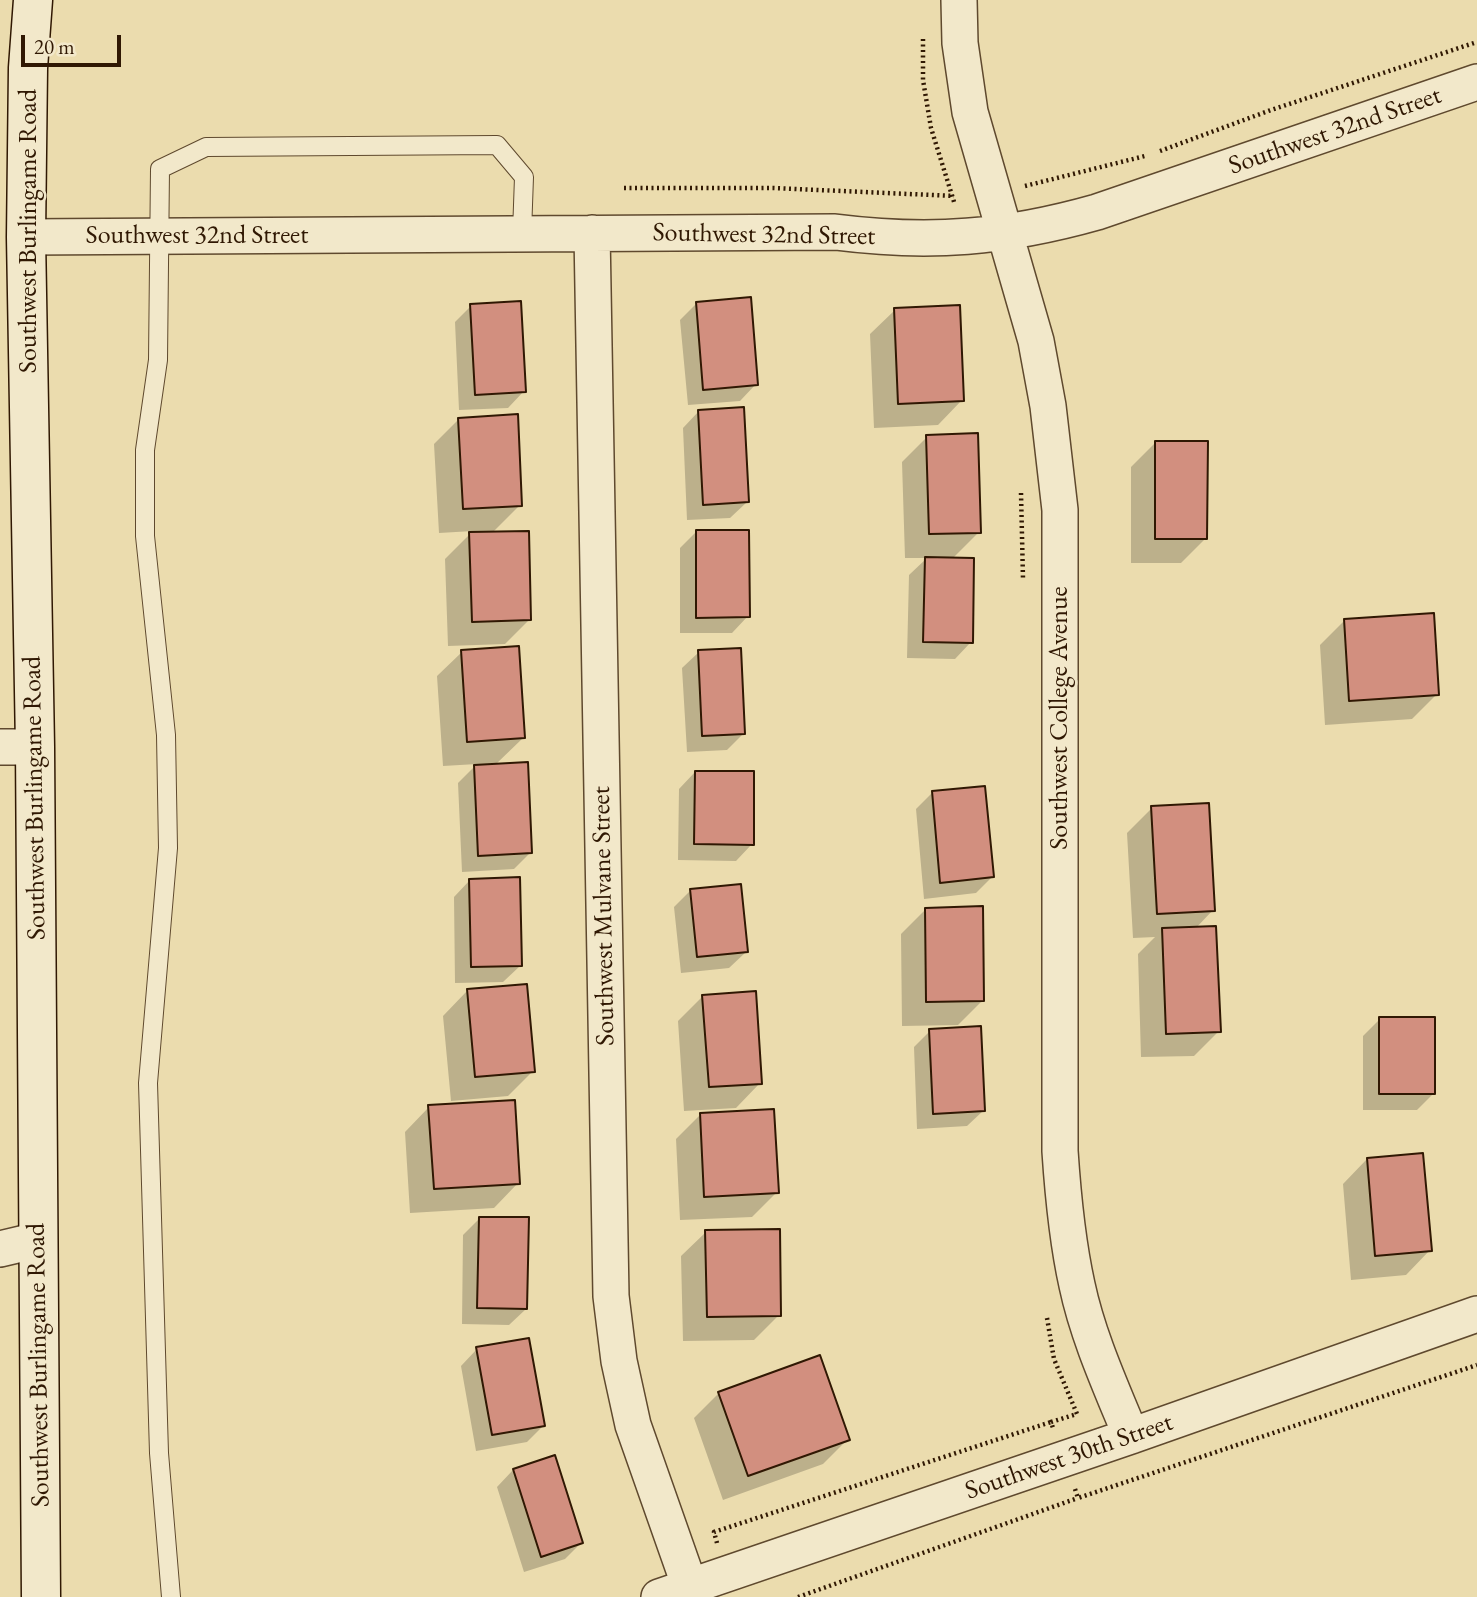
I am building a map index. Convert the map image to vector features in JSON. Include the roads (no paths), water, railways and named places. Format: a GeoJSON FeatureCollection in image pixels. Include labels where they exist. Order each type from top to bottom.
{"type":"FeatureCollection","features":[{"type":"Feature","properties":{"kind":"main road","name":"Southwest Burlingame Road"},"geometry":{"type":"LineString","coordinates":[[33,0],[28,68],[18,747],[38,1240],[41,1597]]}},
{"type":"Feature","properties":{"kind":"street","name":"Southwest College Avenue"},"geometry":{"type":"LineString","coordinates":[[959,0],[960,43],[970,112],[1036,341],[1048,406],[1060,510],[1060,1151],[1063,1208],[1077,1286],[1096,1349],[1131,1436]]}},
{"type":"Feature","properties":{"kind":"street","name":"Southwest 32nd Street"},"geometry":{"type":"LineString","coordinates":[[26,237],[835,232],[923,239],[1005,233],[1051,225],[1097,212],[1475,89]]}},
{"type":"Feature","properties":{"kind":"street","name":"Southwest Mulvane Street"},"geometry":{"type":"LineString","coordinates":[[592,233],[611,1296],[619,1361],[675,1592]]}},
{"type":"Feature","properties":{"kind":"street"},"geometry":{"type":"LineString","coordinates":[[0,1249],[38,1240]]}},
{"type":"Feature","properties":{"kind":"street","name":"Southwest 30th Street"},"geometry":{"type":"LineString","coordinates":[[675,1592],[1477,1314]]}},
{"type":"Feature","properties":{"kind":"lane"},"geometry":{"type":"LineString","coordinates":[[171,1597],[159,1453],[148,1083],[168,848],[166,735],[145,536],[145,450],[158,360],[160,169],[206,147],[497,145],[524,177],[522,233]]}}]}
